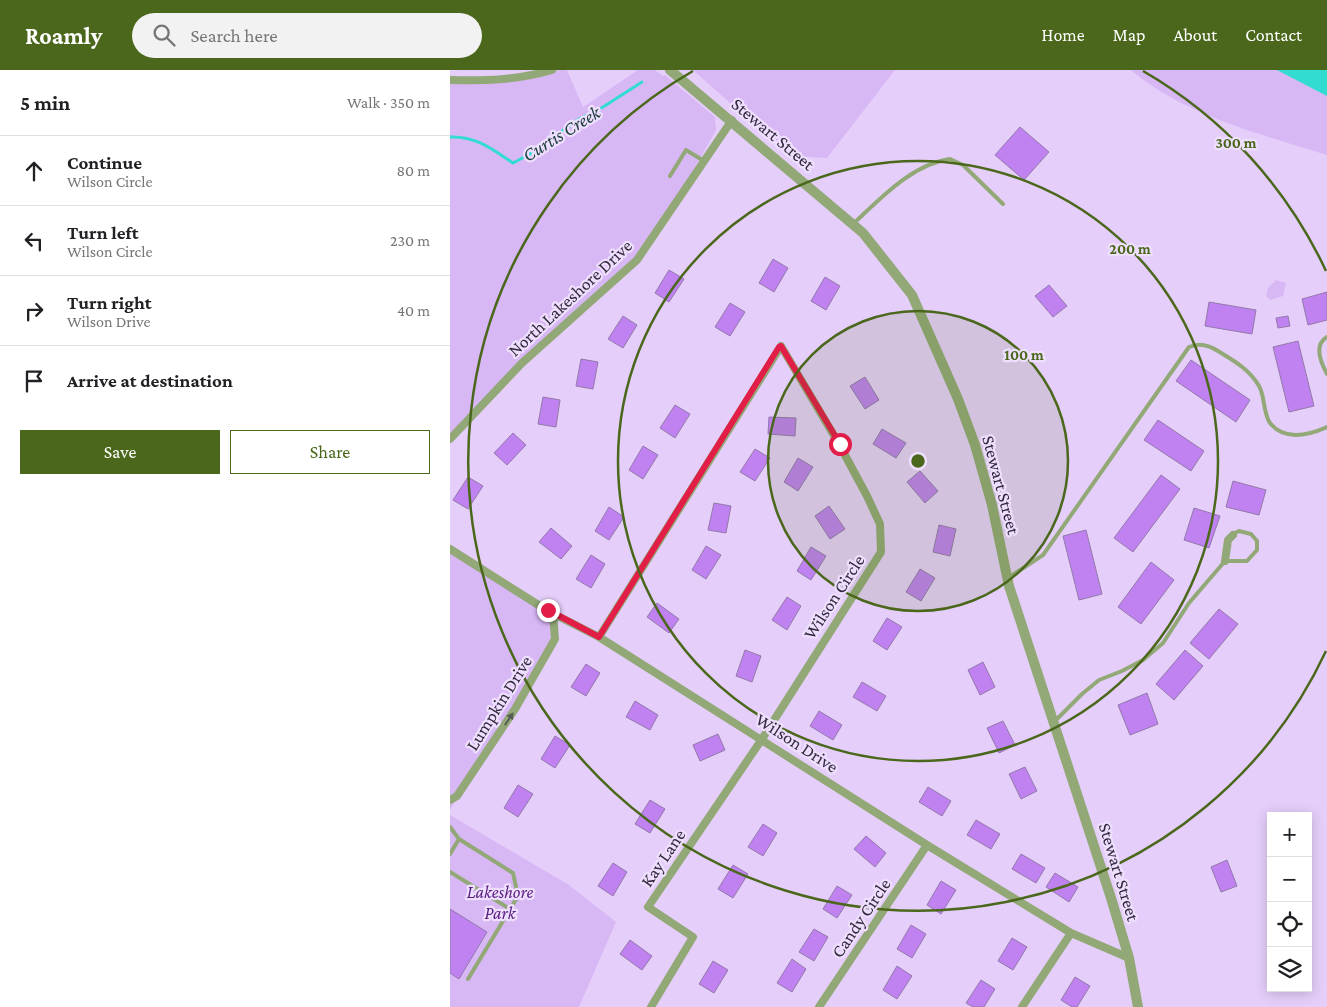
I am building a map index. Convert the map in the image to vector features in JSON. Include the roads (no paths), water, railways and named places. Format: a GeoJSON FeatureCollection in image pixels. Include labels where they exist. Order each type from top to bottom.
{"type":"FeatureCollection","features":[{"type":"Feature","properties":{"kind":"street"},"geometry":{"type":"LineString","coordinates":[[450,80],[484,81],[525,78],[552,70]]}},
{"type":"Feature","properties":{"kind":"street","name":"Stewart Street"},"geometry":{"type":"LineString","coordinates":[[670,70],[732,120],[864,233],[912,294],[958,399],[975,445],[992,506],[1007,578],[1055,721],[1129,958],[1138,1007]]}},
{"type":"Feature","properties":{"kind":"street","name":"North Lakeshore Drive"},"geometry":{"type":"LineString","coordinates":[[450,439],[522,363],[637,260],[732,120]]}},
{"type":"Feature","properties":{"kind":"street","name":"Wilson Circle"},"geometry":{"type":"LineString","coordinates":[[599,637],[781,346],[840,444],[867,496],[880,524],[881,552],[762,739]]}},
{"type":"Feature","properties":{"kind":"street"},"geometry":{"type":"LineString","coordinates":[[1225,560],[1228,540],[1233,535]]}},
{"type":"Feature","properties":{"kind":"street","name":"Wilson Drive"},"geometry":{"type":"LineString","coordinates":[[450,549],[553,613],[599,637],[927,845],[1071,933],[1096,946],[1129,958]]}},
{"type":"Feature","properties":{"kind":"street","name":"Lumpkin Drive"},"geometry":{"type":"LineString","coordinates":[[450,800],[457,796],[516,709],[555,639],[553,613]]}},
{"type":"Feature","properties":{"kind":"street","name":"Kay Lane"},"geometry":{"type":"LineString","coordinates":[[651,1007],[693,937],[648,907],[762,739]]}},
{"type":"Feature","properties":{"kind":"street","name":"Candy Circle"},"geometry":{"type":"LineString","coordinates":[[819,1007],[927,845]]}},
{"type":"Feature","properties":{"kind":"street"},"geometry":{"type":"LineString","coordinates":[[1022,1007],[1071,933]]}},
{"type":"Feature","properties":{"kind":"lane"},"geometry":{"type":"LineString","coordinates":[[670,176],[686,150],[704,161]]}},
{"type":"Feature","properties":{"kind":"lane"},"geometry":{"type":"LineString","coordinates":[[853,224],[904,180],[923,168],[950,159],[963,165],[1003,204]]}},
{"type":"Feature","properties":{"kind":"lane"},"geometry":{"type":"LineString","coordinates":[[1327,337],[1320,344],[1321,362],[1327,374]]}},
{"type":"Feature","properties":{"kind":"lane"},"geometry":{"type":"LineString","coordinates":[[1007,578],[1043,555],[1189,347],[1195,344],[1209,345],[1247,370],[1260,386],[1270,422],[1282,432],[1298,436],[1310,435],[1327,427]]}},
{"type":"Feature","properties":{"kind":"lane"},"geometry":{"type":"LineString","coordinates":[[1055,721],[1099,680],[1143,660],[1164,643],[1190,604],[1225,560],[1247,561],[1257,550],[1257,541],[1252,534],[1239,531],[1233,535]]}},
{"type":"Feature","properties":{"kind":"lane"},"geometry":{"type":"LineString","coordinates":[[450,827],[459,839],[513,874],[518,896],[468,979]]}},
{"type":"Feature","properties":{"kind":"lane"},"geometry":{"type":"LineString","coordinates":[[450,854],[459,839]]}},
{"type":"Feature","properties":{"kind":"lane"},"geometry":{"type":"LineString","coordinates":[[450,872],[510,909]]}},
{"type":"Feature","properties":{"kind":"waterway","name":"Curtis Creek"},"geometry":{"type":"LineString","coordinates":[[450,137],[476,141],[491,148],[513,163],[530,154],[579,119],[603,107],[642,82]]}},
{"type":"Feature","properties":{"kind":"park label","name":"Lakeshore Park"},"geometry":{"type":"Point","coordinates":[500,902]}}]}
